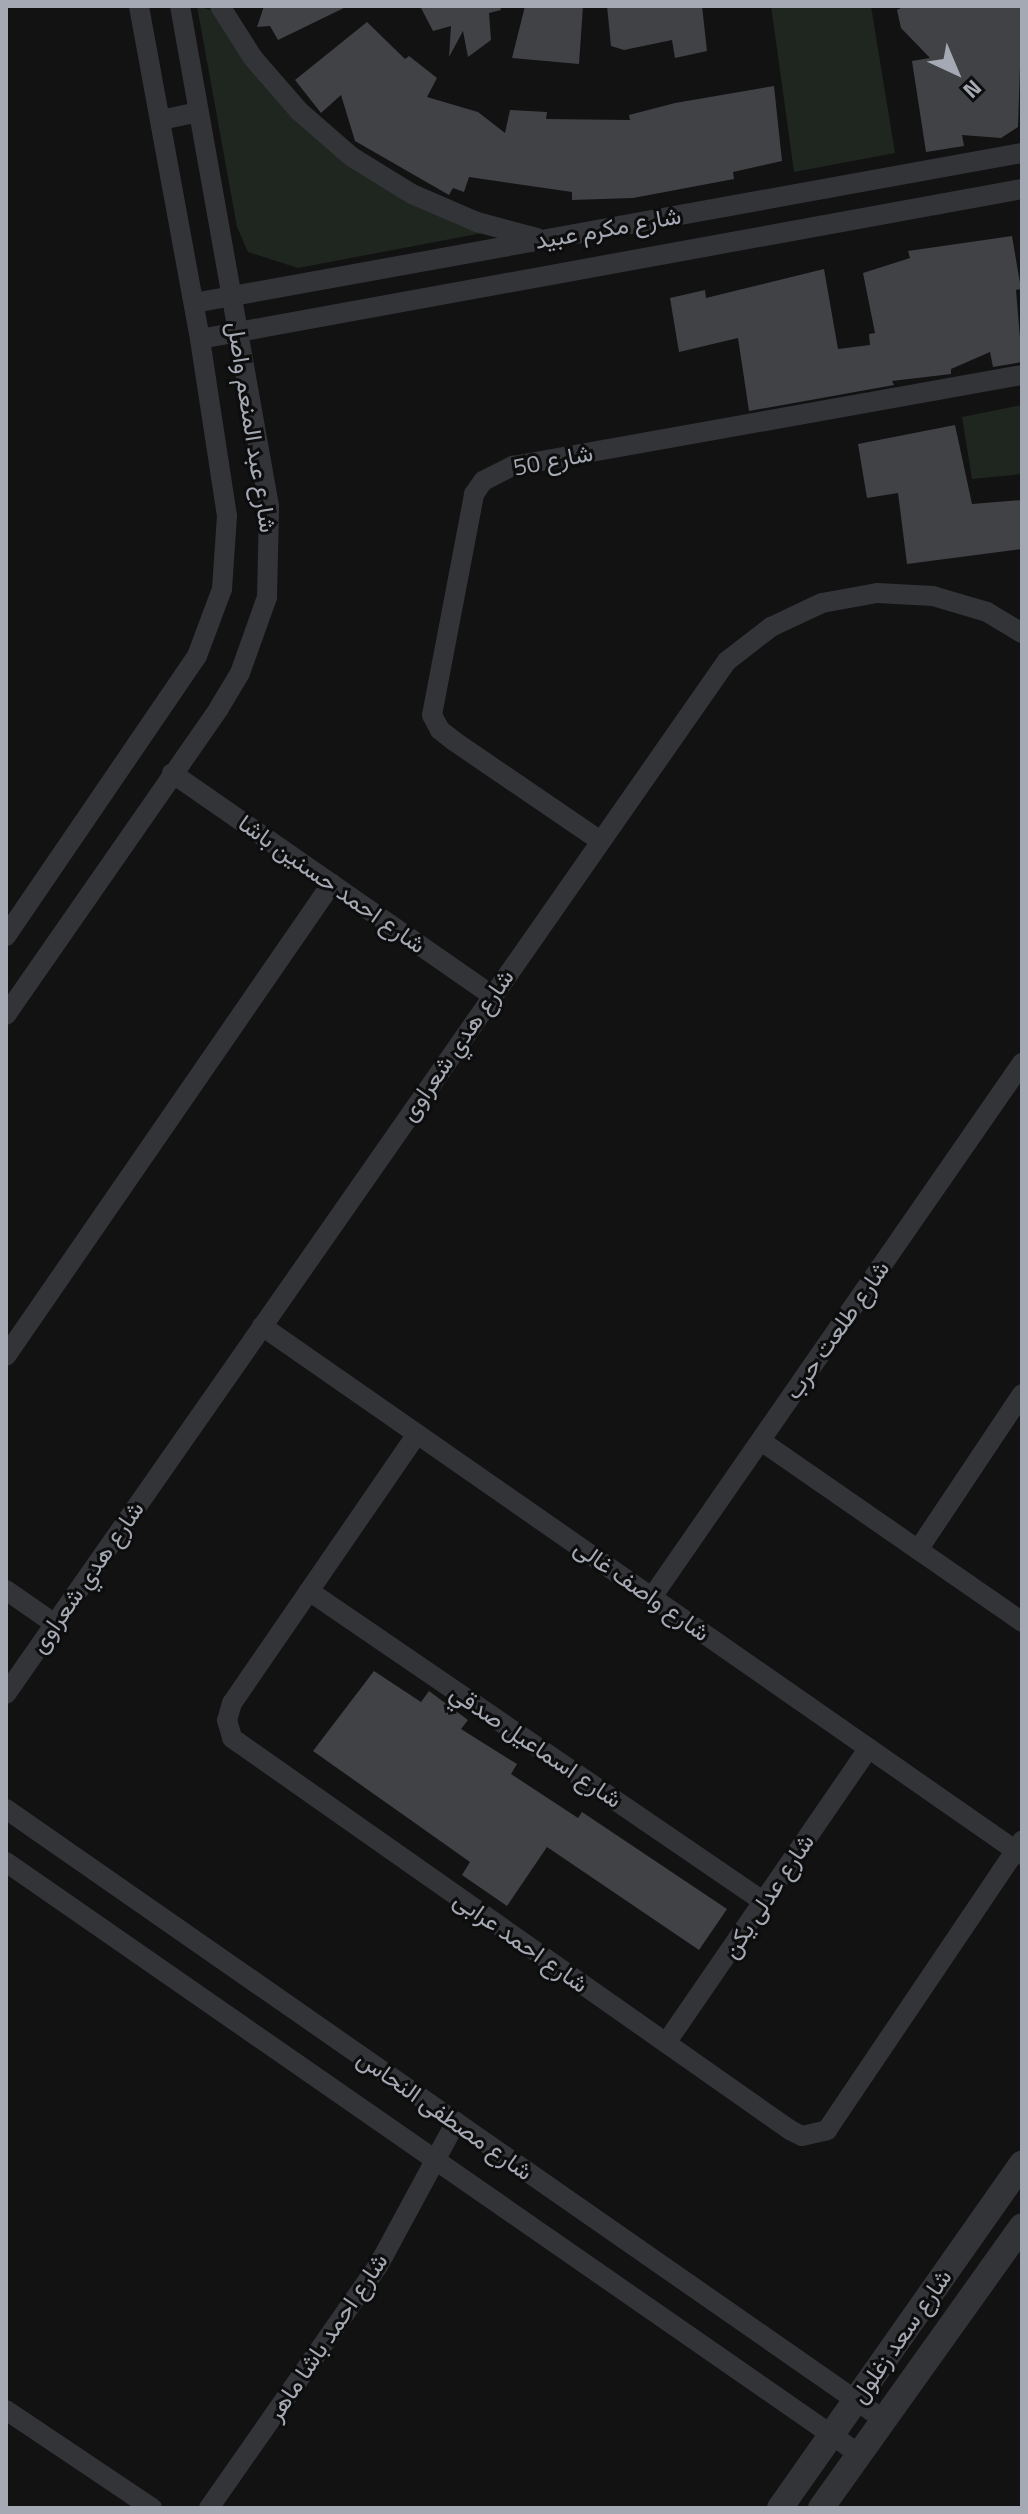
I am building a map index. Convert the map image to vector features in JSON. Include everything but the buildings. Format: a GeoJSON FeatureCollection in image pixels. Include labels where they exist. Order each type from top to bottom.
{"type":"FeatureCollection","features":[{"type":"Feature","properties":{"kind":"street","name":"شارع عبد المنعم واصل"},"geometry":{"type":"LineString","coordinates":[[6,936],[178,686],[212,624],[222,589],[227,516],[194,303],[139,6]]}},
{"type":"Feature","properties":{"kind":"street","name":"شارع عبد المنعم واصل"},"geometry":{"type":"LineString","coordinates":[[6,1015],[240,673],[267,597],[269,506],[180,6]]}},
{"type":"Feature","properties":{"kind":"street"},"geometry":{"type":"LineString","coordinates":[[220,6],[253,58],[299,111],[352,157],[412,194],[477,222],[545,240]]}},
{"type":"Feature","properties":{"kind":"street"},"geometry":{"type":"LineString","coordinates":[[161,120],[198,112]]}},
{"type":"Feature","properties":{"kind":"street","name":"شارع مكرم عبيد"},"geometry":{"type":"LineString","coordinates":[[194,303],[1022,153]]}},
{"type":"Feature","properties":{"kind":"street","name":"شارع مكرم عبيد"},"geometry":{"type":"LineString","coordinates":[[200,339],[1022,189]]}},
{"type":"Feature","properties":{"kind":"street","name":"شارع 50"},"geometry":{"type":"LineString","coordinates":[[599,840],[454,741],[440,730],[432,715],[474,494],[483,481],[513,466],[1022,375]]}},
{"type":"Feature","properties":{"kind":"street","name":"شارع هدي شعراوى"},"geometry":{"type":"LineString","coordinates":[[6,1694],[599,840],[727,661],[771,627],[822,603],[877,593],[933,596],[987,612],[1022,633]]}},
{"type":"Feature","properties":{"kind":"street","name":"شارع احمد حسنين باشا"},"geometry":{"type":"LineString","coordinates":[[172,773],[491,995]]}},
{"type":"Feature","properties":{"kind":"street"},"geometry":{"type":"LineString","coordinates":[[6,1356],[332,883]]}},
{"type":"Feature","properties":{"kind":"street","name":"شارع طلعت حرب"},"geometry":{"type":"LineString","coordinates":[[652,1597],[1019,1075]]}},
{"type":"Feature","properties":{"kind":"street","name":"شارع واصف غالى"},"geometry":{"type":"LineString","coordinates":[[262,1326],[869,1748],[1020,1849]]}},
{"type":"Feature","properties":{"kind":"street"},"geometry":{"type":"LineString","coordinates":[[918,1550],[1022,1394]]}},
{"type":"Feature","properties":{"kind":"street","name":"شارع احمد عرابى"},"geometry":{"type":"LineString","coordinates":[[417,1434],[232,1703],[227,1720],[232,1738],[666,2043],[802,2136],[827,2130],[1020,1849]]}},
{"type":"Feature","properties":{"kind":"street"},"geometry":{"type":"LineString","coordinates":[[761,1441],[1022,1622]]}},
{"type":"Feature","properties":{"kind":"street"},"geometry":{"type":"LineString","coordinates":[[6,1590],[55,1624]]}},
{"type":"Feature","properties":{"kind":"street","name":"شارع اسماعيل صدقي"},"geometry":{"type":"LineString","coordinates":[[309,1591],[764,1902]]}},
{"type":"Feature","properties":{"kind":"street","name":"شارع عدلى يكن"},"geometry":{"type":"LineString","coordinates":[[666,2043],[869,1748]]}},
{"type":"Feature","properties":{"kind":"street","name":"شارع مصطفى النحاس"},"geometry":{"type":"LineString","coordinates":[[6,1809],[884,2420]]}},
{"type":"Feature","properties":{"kind":"street","name":"شارع مصطفى النحاس"},"geometry":{"type":"LineString","coordinates":[[6,1862],[859,2454]]}},
{"type":"Feature","properties":{"kind":"street","name":"شارع احمد باشا ماهر"},"geometry":{"type":"LineString","coordinates":[[209,2508],[378,2266],[456,2122]]}},
{"type":"Feature","properties":{"kind":"street","name":"شارع سعد زغلول"},"geometry":{"type":"LineString","coordinates":[[780,2508],[1022,2164]]}},
{"type":"Feature","properties":{"kind":"street","name":"شارع سعد زغلول"},"geometry":{"type":"LineString","coordinates":[[821,2508],[1022,2226]]}},
{"type":"Feature","properties":{"kind":"street"},"geometry":{"type":"LineString","coordinates":[[6,2410],[152,2508]]}},
{"type":"Feature","properties":{"kind":"shaded area"},"geometry":{"type":"Polygon","coordinates":[[[197,6],[220,13],[312,134],[493,231],[298,268],[248,252],[237,227],[197,6]]]}},
{"type":"Feature","properties":{"kind":"shaded area"},"geometry":{"type":"Polygon","coordinates":[[[771,6],[871,6],[895,153],[794,172],[771,6]]]}},
{"type":"Feature","properties":{"kind":"shaded area"},"geometry":{"type":"Polygon","coordinates":[[[1022,405],[1022,474],[972,479],[962,417],[1022,405]]]}}]}
